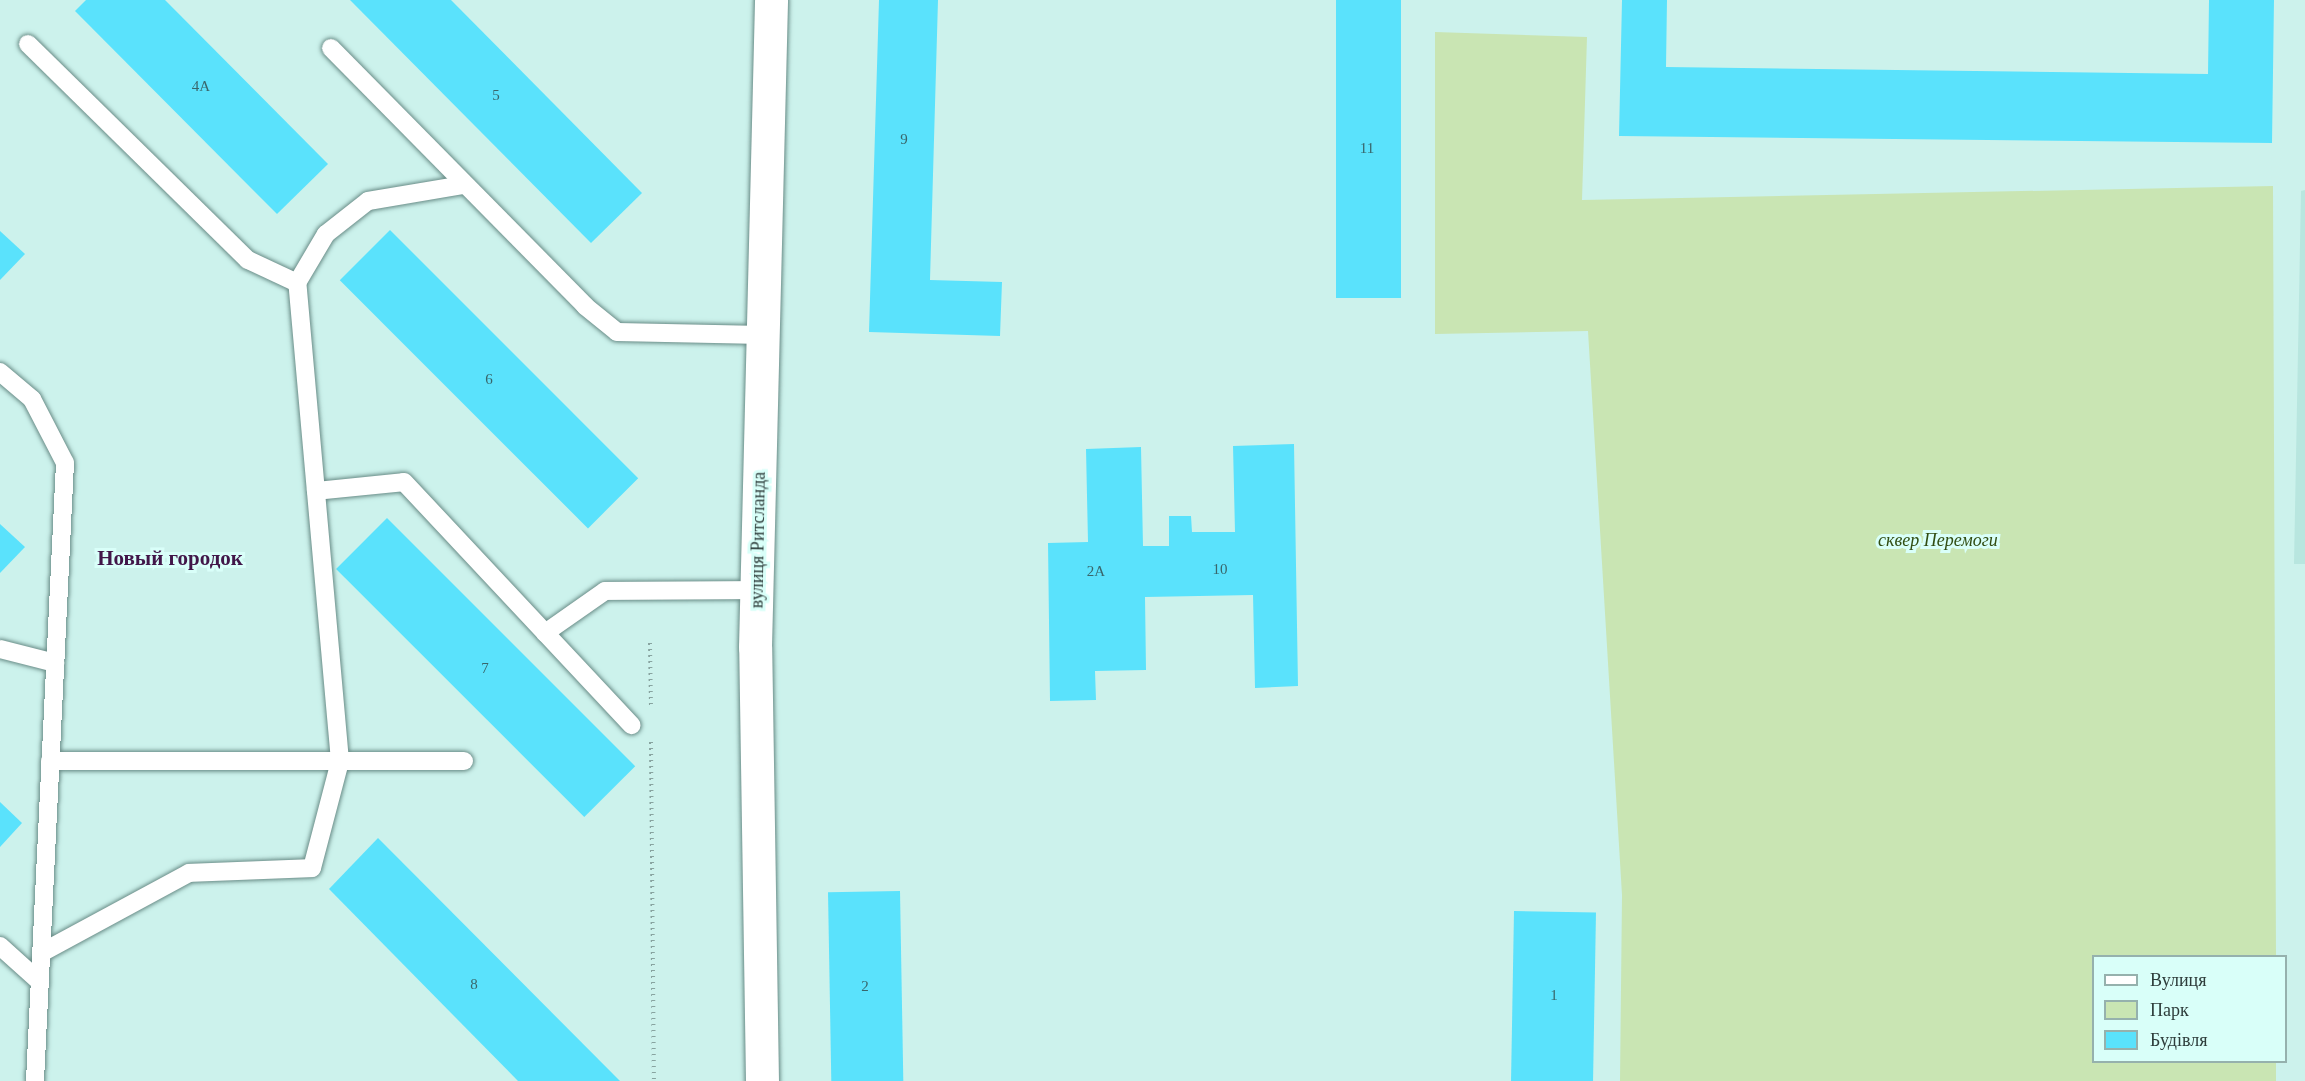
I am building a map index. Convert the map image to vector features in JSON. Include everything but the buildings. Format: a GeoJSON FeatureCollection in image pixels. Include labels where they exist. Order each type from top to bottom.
{"type":"FeatureCollection","features":[{"type":"Feature","properties":{"kind":"street","name":"вулиця Ритсланда"},"geometry":{"type":"LineString","coordinates":[[762,1081],[757,591],[771,0]]}},
{"type":"Feature","properties":{"kind":"lane"},"geometry":{"type":"LineString","coordinates":[[28,45],[248,260],[297,283]]}},
{"type":"Feature","properties":{"kind":"lane"},"geometry":{"type":"LineString","coordinates":[[331,48],[585,306],[617,332],[763,335]]}},
{"type":"Feature","properties":{"kind":"lane"},"geometry":{"type":"LineString","coordinates":[[41,953],[189,873],[312,868],[340,761],[297,283],[326,234],[368,201],[464,185]]}},
{"type":"Feature","properties":{"kind":"lane"},"geometry":{"type":"LineString","coordinates":[[0,372],[32,399],[65,463],[35,1081]]}},
{"type":"Feature","properties":{"kind":"lane"},"geometry":{"type":"LineString","coordinates":[[316,491],[404,482],[631,725]]}},
{"type":"Feature","properties":{"kind":"lane"},"geometry":{"type":"LineString","coordinates":[[545,633],[606,591],[757,591]]}},
{"type":"Feature","properties":{"kind":"lane"},"geometry":{"type":"LineString","coordinates":[[0,649],[55,663]]}},
{"type":"Feature","properties":{"kind":"lane"},"geometry":{"type":"LineString","coordinates":[[50,760],[464,761]]}},
{"type":"Feature","properties":{"kind":"lane"},"geometry":{"type":"LineString","coordinates":[[0,946],[40,982]]}},
{"type":"Feature","properties":{"kind":"path"},"geometry":{"type":"LineString","coordinates":[[650,643],[651,714]]}},
{"type":"Feature","properties":{"kind":"path"},"geometry":{"type":"LineString","coordinates":[[651,737],[654,1081]]}},
{"type":"Feature","properties":{"kind":"shaded area"},"geometry":{"type":"Polygon","coordinates":[[[2305,190],[2305,564],[2294,564],[2301,191],[2305,190]]]}},
{"type":"Feature","properties":{"kind":"green space","name":"сквер Перемоги"},"geometry":{"type":"Polygon","coordinates":[[[1435,32],[1587,37],[1582,200],[2273,186],[2276,955],[2092,955],[2092,1063],[2276,1063],[2276,1081],[1620,1081],[1622,895],[1588,331],[1435,334],[1435,32]]]}},
{"type":"Feature","properties":{"kind":"district","name":"Новый городок"},"geometry":{"type":"Point","coordinates":[170,558]}}]}
